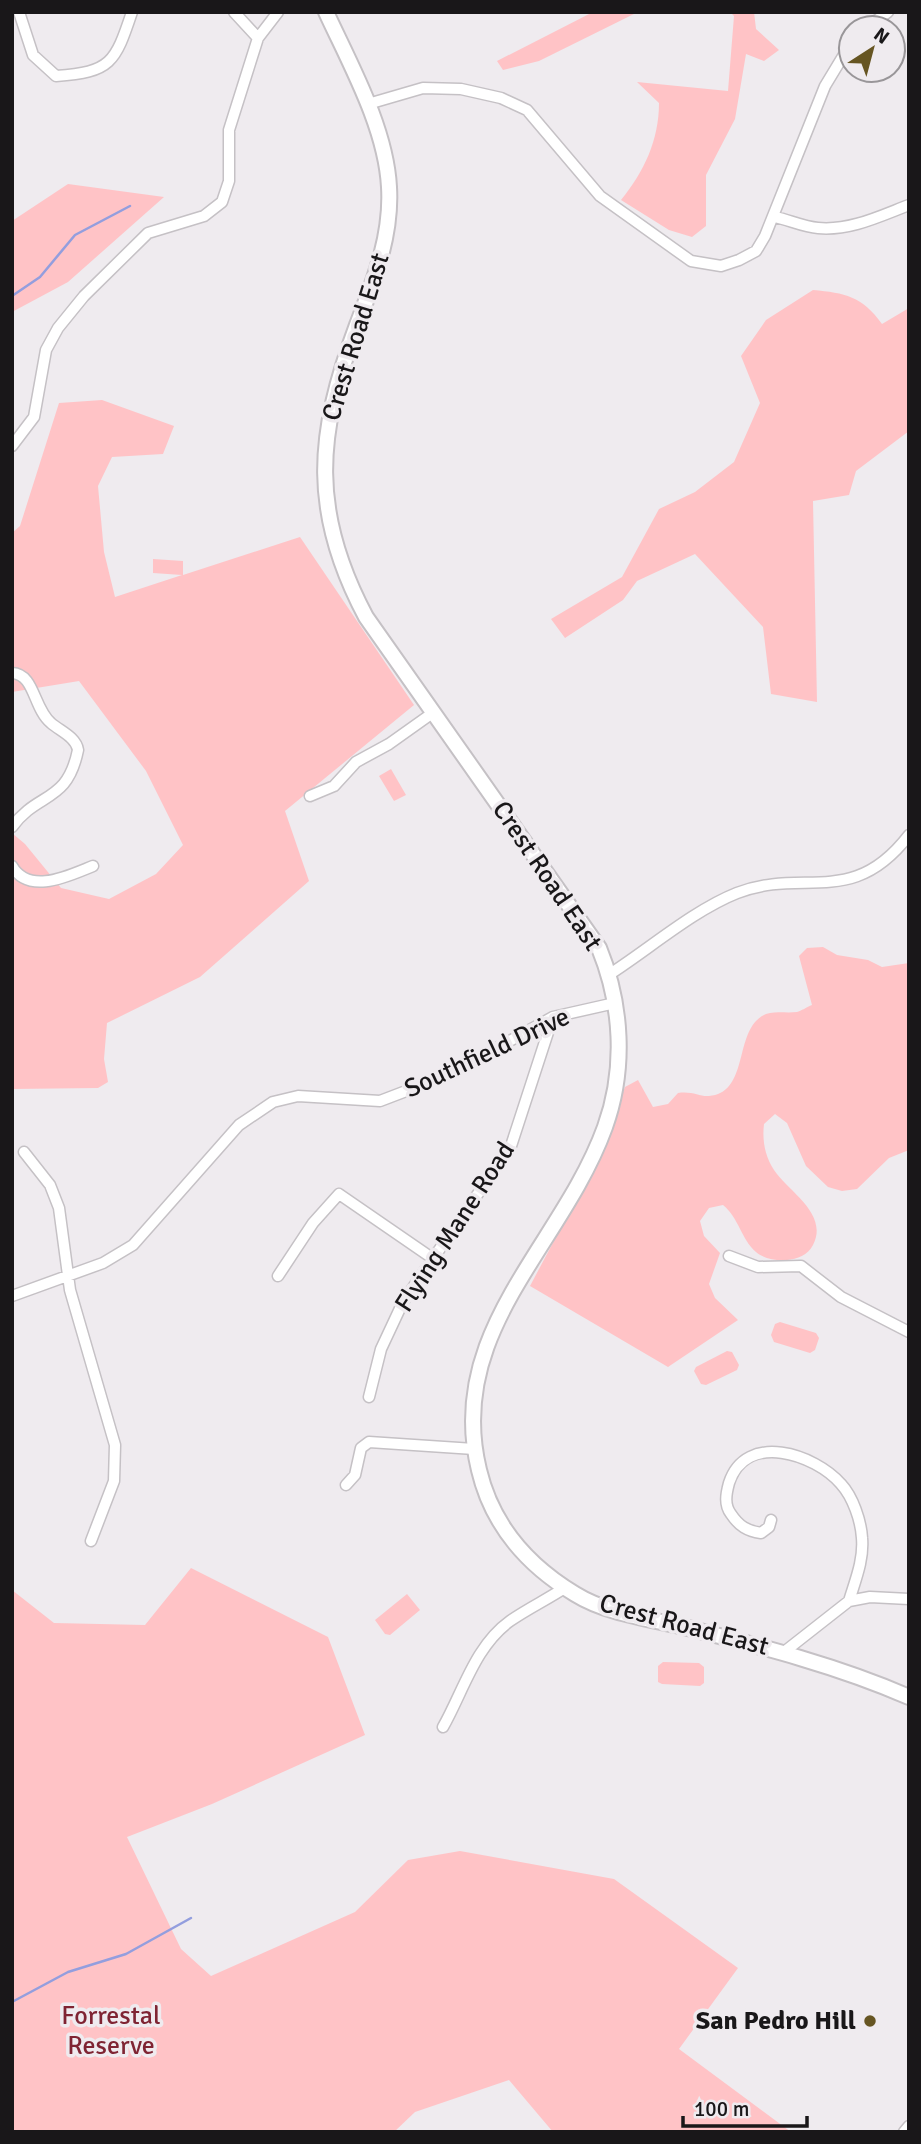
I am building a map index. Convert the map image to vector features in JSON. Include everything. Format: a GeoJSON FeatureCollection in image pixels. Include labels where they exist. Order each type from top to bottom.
{"type":"FeatureCollection","features":[{"type":"Feature","properties":{"kind":"street"},"geometry":{"type":"LineString","coordinates":[[19,12],[33,55],[56,76],[93,74],[119,51],[132,12]]}},
{"type":"Feature","properties":{"kind":"street"},"geometry":{"type":"LineString","coordinates":[[234,12],[258,37]]}},
{"type":"Feature","properties":{"kind":"street"},"geometry":{"type":"LineString","coordinates":[[12,446],[34,418],[46,350],[58,328],[84,296],[148,233],[204,216],[222,202],[229,181],[229,130],[258,37],[278,12]]}},
{"type":"Feature","properties":{"kind":"street","name":"Crest Road East"},"geometry":{"type":"LineString","coordinates":[[326,12],[368,104],[389,185],[388,222],[381,260],[348,353],[329,423],[325,506],[346,580],[366,617],[599,948],[610,974],[620,1049],[614,1097],[606,1126],[567,1202],[491,1330],[474,1390],[474,1449],[485,1493],[507,1534],[536,1566],[577,1595],[612,1608],[784,1652],[909,1698]]}},
{"type":"Feature","properties":{"kind":"street"},"geometry":{"type":"LineString","coordinates":[[368,104],[424,88],[474,91],[521,106],[600,196],[691,261],[721,266],[755,251],[775,217],[825,86],[837,66]]}},
{"type":"Feature","properties":{"kind":"street"},"geometry":{"type":"LineString","coordinates":[[775,217],[818,228],[845,226],[909,205]]}},
{"type":"Feature","properties":{"kind":"street"},"geometry":{"type":"LineString","coordinates":[[12,673],[23,676],[30,682],[40,713],[67,735],[78,750],[63,788],[27,812],[12,827]]}},
{"type":"Feature","properties":{"kind":"street"},"geometry":{"type":"LineString","coordinates":[[310,796],[334,786],[356,762],[389,744],[433,712]]}},
{"type":"Feature","properties":{"kind":"street"},"geometry":{"type":"LineString","coordinates":[[610,974],[726,898],[754,889],[827,883],[854,877],[886,861],[909,835]]}},
{"type":"Feature","properties":{"kind":"street"},"geometry":{"type":"LineString","coordinates":[[12,866],[27,879],[43,882],[61,879],[93,866]]}},
{"type":"Feature","properties":{"kind":"street","name":"Southfield Drive"},"geometry":{"type":"LineString","coordinates":[[12,1296],[119,1255],[133,1245],[230,1135],[260,1109],[298,1096],[380,1101],[447,1075],[553,1017],[615,1003]]}},
{"type":"Feature","properties":{"kind":"street","name":"Flying Mane Road"},"geometry":{"type":"LineString","coordinates":[[369,1396],[381,1349],[391,1325],[432,1258],[511,1146],[553,1017]]}},
{"type":"Feature","properties":{"kind":"street"},"geometry":{"type":"LineString","coordinates":[[24,1152],[55,1196],[68,1276],[115,1445],[114,1481],[91,1541]]}},
{"type":"Feature","properties":{"kind":"street"},"geometry":{"type":"LineString","coordinates":[[278,1276],[313,1223],[339,1194],[432,1258]]}},
{"type":"Feature","properties":{"kind":"street"},"geometry":{"type":"LineString","coordinates":[[729,1256],[758,1266],[802,1266],[841,1297],[909,1332]]}},
{"type":"Feature","properties":{"kind":"street"},"geometry":{"type":"LineString","coordinates":[[346,1485],[355,1475],[361,1448],[369,1442],[474,1449]]}},
{"type":"Feature","properties":{"kind":"street"},"geometry":{"type":"LineString","coordinates":[[771,1520],[769,1527],[761,1533],[749,1532],[738,1525],[728,1511],[726,1494],[731,1478],[753,1457],[769,1452],[790,1452],[814,1462],[842,1484],[858,1514],[863,1539],[861,1563],[849,1601]]}},
{"type":"Feature","properties":{"kind":"street"},"geometry":{"type":"LineString","coordinates":[[443,1727],[464,1682],[493,1637],[508,1622],[566,1587]]}},
{"type":"Feature","properties":{"kind":"street"},"geometry":{"type":"LineString","coordinates":[[784,1652],[849,1601],[870,1597],[909,1599]]}},
{"type":"Feature","properties":{"kind":"street"},"geometry":{"type":"LineString","coordinates":[[904,2132],[909,2126]]}},
{"type":"Feature","properties":{"kind":"green space"},"geometry":{"type":"Polygon","coordinates":[[[593,12],[638,12],[539,61],[503,70],[497,61],[593,12]]]}},
{"type":"Feature","properties":{"kind":"green space"},"geometry":{"type":"Polygon","coordinates":[[[730,12],[754,12],[756,29],[779,50],[764,61],[746,54],[735,119],[706,175],[706,226],[692,237],[669,230],[621,200],[649,155],[658,117],[659,103],[637,82],[728,91],[734,16],[730,12]]]}},
{"type":"Feature","properties":{"kind":"green space"},"geometry":{"type":"Polygon","coordinates":[[[68,184],[164,197],[68,282],[12,312],[12,221],[68,184]]]}},
{"type":"Feature","properties":{"kind":"green space"},"geometry":{"type":"Polygon","coordinates":[[[813,290],[852,298],[867,307],[882,324],[909,308],[909,431],[856,471],[849,495],[813,501],[817,702],[771,694],[763,627],[695,554],[637,581],[623,600],[565,638],[551,619],[622,577],[659,509],[695,492],[734,462],[760,403],[741,356],[766,320],[813,290]]]}},
{"type":"Feature","properties":{"kind":"green space"},"geometry":{"type":"Polygon","coordinates":[[[102,400],[174,426],[163,454],[112,457],[98,486],[104,552],[115,597],[182,575],[153,573],[153,559],[183,561],[183,575],[300,537],[414,705],[285,811],[309,881],[200,977],[107,1023],[104,1059],[108,1082],[98,1088],[12,1089],[12,833],[25,844],[61,888],[109,899],[156,874],[183,845],[146,771],[79,681],[12,692],[12,533],[20,526],[59,403],[102,400]]]}},
{"type":"Feature","properties":{"kind":"green space"},"geometry":{"type":"Polygon","coordinates":[[[391,769],[406,795],[394,801],[379,776],[391,769]]]}},
{"type":"Feature","properties":{"kind":"green space"},"geometry":{"type":"Polygon","coordinates":[[[823,947],[837,955],[868,960],[882,967],[909,963],[909,1150],[889,1158],[857,1189],[842,1191],[828,1187],[806,1166],[787,1123],[775,1114],[764,1124],[766,1154],[774,1170],[812,1213],[817,1234],[813,1245],[805,1254],[795,1259],[767,1258],[751,1247],[733,1216],[723,1205],[709,1208],[700,1221],[704,1236],[720,1253],[709,1284],[715,1298],[738,1320],[668,1367],[530,1286],[599,1156],[625,1087],[638,1080],[653,1107],[668,1104],[678,1093],[709,1096],[721,1093],[735,1076],[745,1041],[756,1021],[765,1014],[797,1012],[812,1005],[799,956],[807,948],[823,947]]]}},
{"type":"Feature","properties":{"kind":"green space"},"geometry":{"type":"Polygon","coordinates":[[[780,1322],[816,1333],[819,1338],[815,1350],[810,1353],[774,1342],[771,1335],[775,1324],[780,1322]]]}},
{"type":"Feature","properties":{"kind":"green space"},"geometry":{"type":"Polygon","coordinates":[[[727,1351],[732,1352],[739,1365],[737,1370],[706,1385],[701,1384],[694,1371],[696,1367],[727,1351]]]}},
{"type":"Feature","properties":{"kind":"green space","name":"Forrestal Reserve"},"geometry":{"type":"Polygon","coordinates":[[[191,1568],[328,1637],[365,1735],[212,1804],[127,1837],[181,1949],[211,1976],[355,1912],[408,1860],[460,1851],[614,1879],[738,1968],[679,2049],[791,2132],[553,2132],[509,2080],[415,2112],[394,2132],[12,2132],[12,1590],[54,1623],[145,1625],[191,1568]]]}},
{"type":"Feature","properties":{"kind":"green space"},"geometry":{"type":"Polygon","coordinates":[[[407,1594],[420,1610],[390,1635],[385,1634],[375,1620],[407,1594]]]}},
{"type":"Feature","properties":{"kind":"green space"},"geometry":{"type":"Polygon","coordinates":[[[663,1662],[699,1663],[704,1667],[704,1683],[700,1686],[658,1682],[658,1666],[663,1662]]]}},
{"type":"Feature","properties":{"kind":"waterway"},"geometry":{"type":"LineString","coordinates":[[12,296],[40,277],[75,235],[130,206]]}},
{"type":"Feature","properties":{"kind":"waterway"},"geometry":{"type":"LineString","coordinates":[[12,2002],[68,1972],[126,1954],[191,1918]]}},
{"type":"Feature","properties":{"kind":"place","name":"San Pedro Hill"},"geometry":{"type":"Point","coordinates":[870,2021]}}]}
